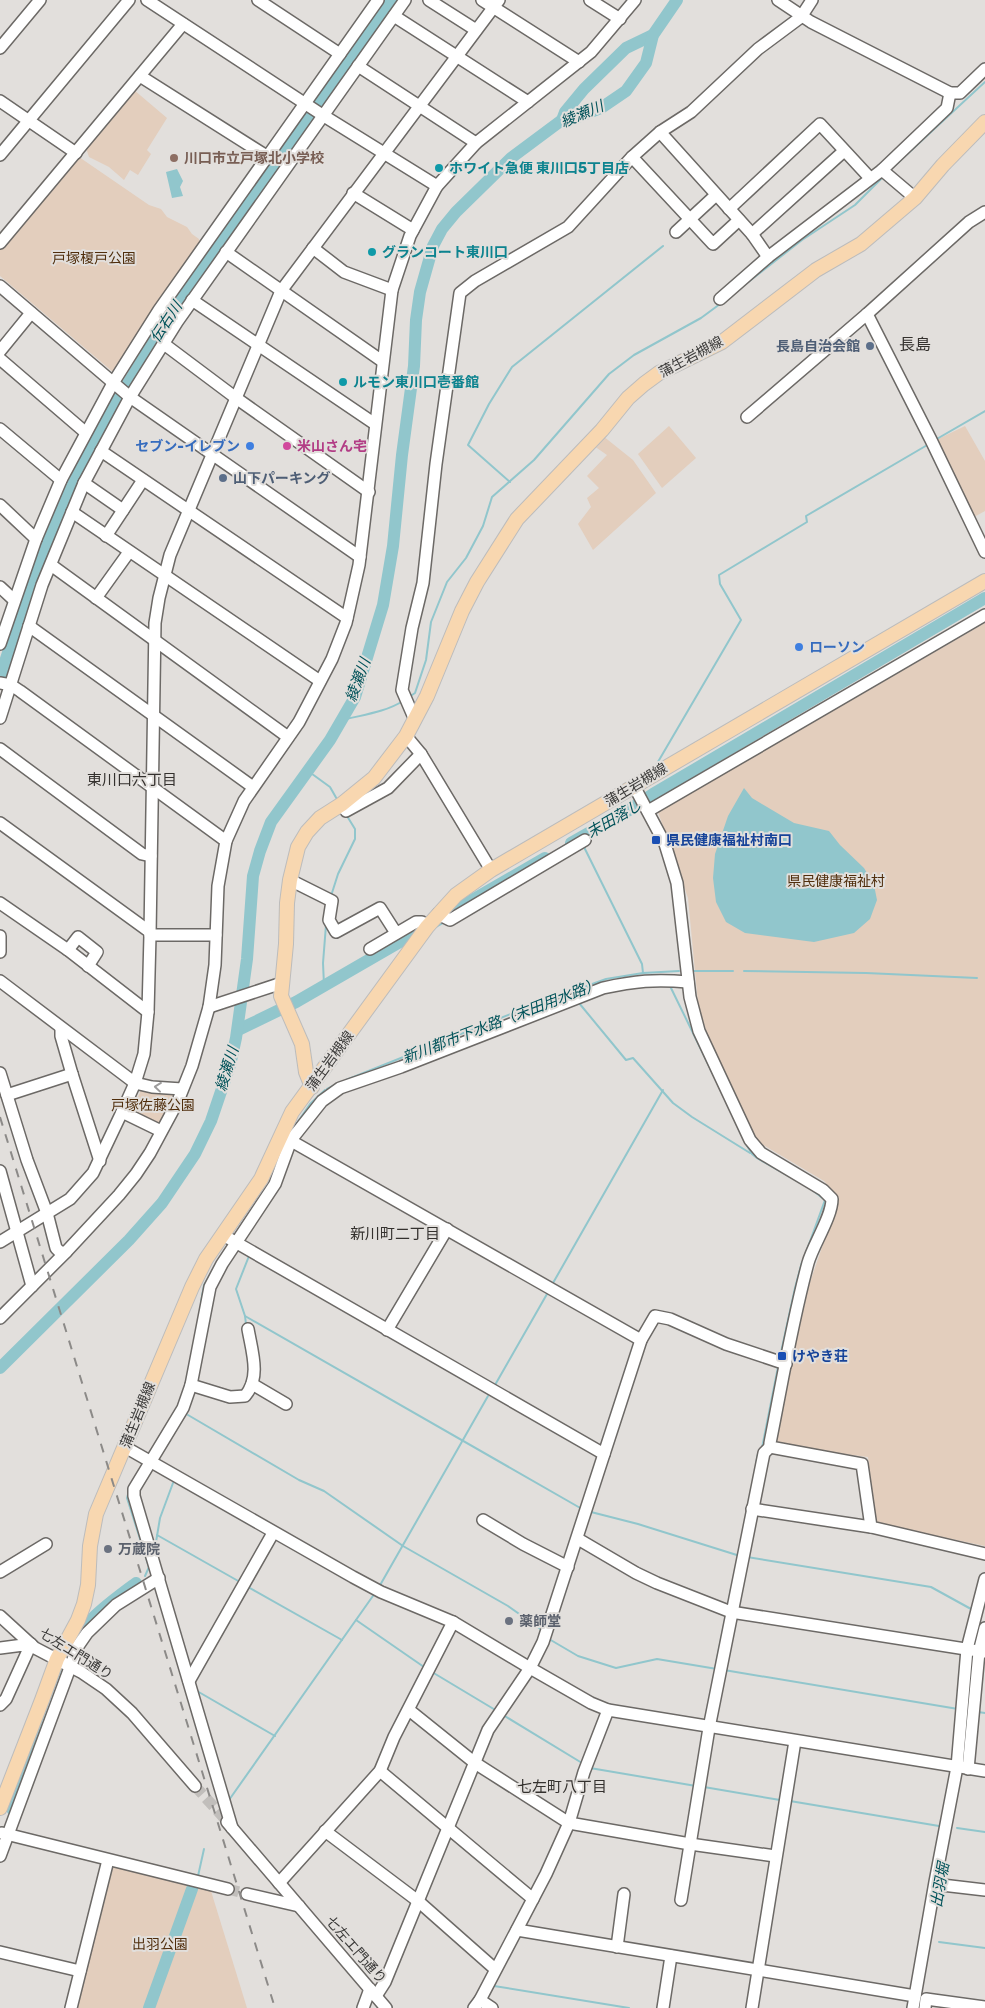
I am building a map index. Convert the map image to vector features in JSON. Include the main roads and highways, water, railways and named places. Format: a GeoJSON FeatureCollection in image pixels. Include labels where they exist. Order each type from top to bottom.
{"type":"FeatureCollection","features":[{"type":"Feature","properties":{"kind":"main road","name":"蒲生岩槻線"},"geometry":{"type":"LineString","coordinates":[[312,1087],[306,1072],[302,1044],[288,1016],[281,996],[290,880],[298,846],[320,818],[342,804],[374,778],[406,736],[415,720],[462,611],[477,582],[517,519],[602,430],[628,398],[659,372],[722,342],[816,270],[861,244],[915,198],[943,165],[985,122]]}},
{"type":"Feature","properties":{"kind":"main road","name":"蒲生岩槻線"},"geometry":{"type":"LineString","coordinates":[[0,1808],[57,1658],[78,1620],[84,1604],[88,1585],[90,1546],[96,1514],[192,1287],[206,1260],[261,1179],[286,1138],[292,1112],[427,927],[456,895],[491,870],[985,582]]}},
{"type":"Feature","properties":{"kind":"water"},"geometry":{"type":"Polygon","coordinates":[[[177,169],[183,181],[180,187],[183,196],[172,198],[166,172],[177,169]]]}},
{"type":"Feature","properties":{"kind":"water"},"geometry":{"type":"Polygon","coordinates":[[[744,788],[752,798],[794,823],[829,831],[840,845],[864,868],[874,885],[877,900],[870,919],[854,933],[814,942],[745,933],[726,922],[716,902],[713,878],[715,854],[728,816],[744,788]]]}},
{"type":"Feature","properties":{"kind":"waterway","name":"伝右川"},"geometry":{"type":"LineString","coordinates":[[0,677],[34,574],[69,493],[101,428],[170,315],[391,0]]}},
{"type":"Feature","properties":{"kind":"waterway","name":"綾瀬川"},"geometry":{"type":"LineString","coordinates":[[0,1368],[129,1240],[162,1203],[195,1154],[211,1121],[230,1065],[236,1038],[247,959],[253,876],[260,851],[271,822],[330,740],[355,697],[383,605],[393,546],[402,455],[414,366],[416,320],[420,292],[433,246],[442,229],[456,212],[511,158],[562,120],[573,119],[601,108],[626,91],[646,63],[653,35],[677,0]]}},
{"type":"Feature","properties":{"kind":"waterway"},"geometry":{"type":"LineString","coordinates":[[562,120],[565,112],[584,89],[626,48],[653,35]]}},
{"type":"Feature","properties":{"kind":"waterway"},"geometry":{"type":"LineString","coordinates":[[890,170],[985,82]]}},
{"type":"Feature","properties":{"kind":"waterway"},"geometry":{"type":"LineString","coordinates":[[743,286],[802,240],[855,205],[883,177]]}},
{"type":"Feature","properties":{"kind":"waterway"},"geometry":{"type":"LineString","coordinates":[[510,482],[468,445],[489,404],[512,367],[663,246]]}},
{"type":"Feature","properties":{"kind":"waterway"},"geometry":{"type":"LineString","coordinates":[[409,697],[415,693],[426,660],[431,622],[447,582],[466,558],[483,526],[492,497],[534,460],[609,374],[634,355],[701,318],[720,304]]}},
{"type":"Feature","properties":{"kind":"waterway"},"geometry":{"type":"LineString","coordinates":[[935,440],[985,411]]}},
{"type":"Feature","properties":{"kind":"waterway"},"geometry":{"type":"LineString","coordinates":[[655,767],[741,620],[720,584],[719,575],[807,522],[806,516],[929,444]]}},
{"type":"Feature","properties":{"kind":"waterway","name":"末田落し"},"geometry":{"type":"LineString","coordinates":[[571,843],[985,598]]}},
{"type":"Feature","properties":{"kind":"waterway"},"geometry":{"type":"LineString","coordinates":[[339,721],[380,711],[403,701]]}},
{"type":"Feature","properties":{"kind":"waterway"},"geometry":{"type":"LineString","coordinates":[[308,771],[330,787],[338,801]]}},
{"type":"Feature","properties":{"kind":"waterway","name":"末田落し"},"geometry":{"type":"LineString","coordinates":[[629,810],[636,800]]}},
{"type":"Feature","properties":{"kind":"waterway"},"geometry":{"type":"LineString","coordinates":[[331,896],[338,874],[355,839],[355,829],[347,816]]}},
{"type":"Feature","properties":{"kind":"waterway"},"geometry":{"type":"LineString","coordinates":[[583,845],[642,964],[643,973]]}},
{"type":"Feature","properties":{"kind":"waterway","name":"末田落し"},"geometry":{"type":"LineString","coordinates":[[238,1030],[296,1002],[545,858]]}},
{"type":"Feature","properties":{"kind":"waterway"},"geometry":{"type":"LineString","coordinates":[[324,985],[323,963],[326,925]]}},
{"type":"Feature","properties":{"kind":"waterway","name":"新川都市下水路（末田用水路）"},"geometry":{"type":"LineString","coordinates":[[346,1080],[513,1013],[606,979],[643,973],[679,971]]}},
{"type":"Feature","properties":{"kind":"waterway","name":"新川都市下水路（末田用水路）"},"geometry":{"type":"LineString","coordinates":[[694,971],[733,971]]}},
{"type":"Feature","properties":{"kind":"waterway","name":"新川都市下水路（末田用水路）"},"geometry":{"type":"LineString","coordinates":[[744,971],[866,973],[977,978]]}},
{"type":"Feature","properties":{"kind":"waterway"},"geometry":{"type":"LineString","coordinates":[[670,986],[714,1076]]}},
{"type":"Feature","properties":{"kind":"waterway"},"geometry":{"type":"LineString","coordinates":[[579,1003],[626,1060],[633,1058],[673,1103],[750,1153]]}},
{"type":"Feature","properties":{"kind":"waterway","name":"新川都市下水路（末田用水路）"},"geometry":{"type":"LineString","coordinates":[[327,1089],[337,1084]]}},
{"type":"Feature","properties":{"kind":"waterway","name":"新川都市下水路（末田用水路）"},"geometry":{"type":"LineString","coordinates":[[295,1126],[310,1104],[325,1090]]}},
{"type":"Feature","properties":{"kind":"waterway"},"geometry":{"type":"LineString","coordinates":[[553,1283],[663,1090]]}},
{"type":"Feature","properties":{"kind":"waterway"},"geometry":{"type":"LineString","coordinates":[[746,1144],[757,1158],[811,1189],[825,1200],[804,1258]]}},
{"type":"Feature","properties":{"kind":"waterway","name":"新川都市下水路（末田用水路）"},"geometry":{"type":"LineString","coordinates":[[201,1302],[204,1285],[223,1253]]}},
{"type":"Feature","properties":{"kind":"waterway"},"geometry":{"type":"LineString","coordinates":[[246,1324],[236,1289],[249,1256]]}},
{"type":"Feature","properties":{"kind":"waterway"},"geometry":{"type":"LineString","coordinates":[[780,1357],[802,1262]]}},
{"type":"Feature","properties":{"kind":"waterway"},"geometry":{"type":"LineString","coordinates":[[495,1385],[547,1294]]}},
{"type":"Feature","properties":{"kind":"waterway"},"geometry":{"type":"LineString","coordinates":[[245,1316],[582,1509]]}},
{"type":"Feature","properties":{"kind":"waterway"},"geometry":{"type":"LineString","coordinates":[[762,1448],[778,1367]]}},
{"type":"Feature","properties":{"kind":"waterway"},"geometry":{"type":"LineString","coordinates":[[379,1587],[488,1396]]}},
{"type":"Feature","properties":{"kind":"waterway"},"geometry":{"type":"LineString","coordinates":[[188,1415],[299,1480],[324,1491],[403,1546],[508,1606],[542,1630]]}},
{"type":"Feature","properties":{"kind":"waterway"},"geometry":{"type":"LineString","coordinates":[[756,1464],[758,1454]]}},
{"type":"Feature","properties":{"kind":"waterway"},"geometry":{"type":"LineString","coordinates":[[155,1548],[160,1518],[173,1483]]}},
{"type":"Feature","properties":{"kind":"waterway","name":"新川都市下水路（末田用水路）"},"geometry":{"type":"LineString","coordinates":[[130,1487],[127,1498],[149,1567],[145,1576]]}},
{"type":"Feature","properties":{"kind":"waterway"},"geometry":{"type":"LineString","coordinates":[[591,1512],[638,1524],[740,1556]]}},
{"type":"Feature","properties":{"kind":"waterway"},"geometry":{"type":"LineString","coordinates":[[157,1535],[240,1582]]}},
{"type":"Feature","properties":{"kind":"waterway"},"geometry":{"type":"LineString","coordinates":[[747,1557],[931,1587],[971,1609]]}},
{"type":"Feature","properties":{"kind":"waterway","name":"新川都市下水路（末田用水路）"},"geometry":{"type":"LineString","coordinates":[[66,1657],[87,1624],[136,1583]]}},
{"type":"Feature","properties":{"kind":"waterway"},"geometry":{"type":"LineString","coordinates":[[248,1587],[342,1640]]}},
{"type":"Feature","properties":{"kind":"waterway"},"geometry":{"type":"LineString","coordinates":[[728,1606],[731,1589]]}},
{"type":"Feature","properties":{"kind":"waterway"},"geometry":{"type":"LineString","coordinates":[[229,1800],[375,1593]]}},
{"type":"Feature","properties":{"kind":"waterway"},"geometry":{"type":"LineString","coordinates":[[715,1669],[726,1615]]}},
{"type":"Feature","properties":{"kind":"waterway"},"geometry":{"type":"LineString","coordinates":[[356,1620],[424,1667]]}},
{"type":"Feature","properties":{"kind":"waterway"},"geometry":{"type":"LineString","coordinates":[[549,1639],[578,1656],[616,1668],[657,1659],[717,1669]]}},
{"type":"Feature","properties":{"kind":"waterway","name":"新川都市下水路（末田用水路）"},"geometry":{"type":"LineString","coordinates":[[12,1809],[62,1667]]}},
{"type":"Feature","properties":{"kind":"waterway"},"geometry":{"type":"LineString","coordinates":[[724,1670],[958,1709]]}},
{"type":"Feature","properties":{"kind":"waterway"},"geometry":{"type":"LineString","coordinates":[[432,1672],[497,1711]]}},
{"type":"Feature","properties":{"kind":"waterway"},"geometry":{"type":"LineString","coordinates":[[197,1691],[275,1736]]}},
{"type":"Feature","properties":{"kind":"waterway"},"geometry":{"type":"LineString","coordinates":[[978,1712],[985,1713]]}},
{"type":"Feature","properties":{"kind":"waterway"},"geometry":{"type":"LineString","coordinates":[[503,1715],[582,1763]]}},
{"type":"Feature","properties":{"kind":"waterway"},"geometry":{"type":"LineString","coordinates":[[590,1768],[696,1786]]}},
{"type":"Feature","properties":{"kind":"waterway"},"geometry":{"type":"LineString","coordinates":[[704,1787],[780,1800]]}},
{"type":"Feature","properties":{"kind":"waterway"},"geometry":{"type":"LineString","coordinates":[[790,1801],[939,1826]]}},
{"type":"Feature","properties":{"kind":"waterway"},"geometry":{"type":"LineString","coordinates":[[957,1828],[985,1832]]}},
{"type":"Feature","properties":{"kind":"waterway"},"geometry":{"type":"LineString","coordinates":[[198,1876],[204,1849]]}},
{"type":"Feature","properties":{"kind":"waterway"},"geometry":{"type":"LineString","coordinates":[[149,2008],[192,1889]]}},
{"type":"Feature","properties":{"kind":"waterway"},"geometry":{"type":"LineString","coordinates":[[939,1942],[985,1948]]}},
{"type":"Feature","properties":{"kind":"waterway"},"geometry":{"type":"LineString","coordinates":[[494,1986],[629,2008]]}},
{"type":"Feature","properties":{"kind":"tunnel"},"geometry":{"type":"LineString","coordinates":[[195,1786],[225,1819]]}},
{"type":"Feature","properties":{"kind":"tunnel"},"geometry":{"type":"LineString","coordinates":[[228,1889],[247,1894]]}},
{"type":"Feature","properties":{"kind":"railway"},"geometry":{"type":"LineString","coordinates":[[0,1117],[275,2008]]}},
{"type":"Feature","properties":{"kind":"place","name":"川口市立戸塚北小学校"},"geometry":{"type":"Point","coordinates":[174,158]}},
{"type":"Feature","properties":{"kind":"place","name":"ホワイト急便 東川口5丁目店"},"geometry":{"type":"Point","coordinates":[439,168]}},
{"type":"Feature","properties":{"kind":"place","name":"グランコート東川口"},"geometry":{"type":"Point","coordinates":[372,252]}},
{"type":"Feature","properties":{"kind":"place","name":"長島自治会館"},"geometry":{"type":"Point","coordinates":[870,346]}},
{"type":"Feature","properties":{"kind":"place","name":"ルモン東川口壱番館"},"geometry":{"type":"Point","coordinates":[343,382]}},
{"type":"Feature","properties":{"kind":"place","name":"セブン-イレブン"},"geometry":{"type":"Point","coordinates":[250,446]}},
{"type":"Feature","properties":{"kind":"place","name":"米山さん宅"},"geometry":{"type":"Point","coordinates":[287,446]}},
{"type":"Feature","properties":{"kind":"place","name":"山下パーキング"},"geometry":{"type":"Point","coordinates":[223,478]}},
{"type":"Feature","properties":{"kind":"place","name":"ローソン"},"geometry":{"type":"Point","coordinates":[799,647]}},
{"type":"Feature","properties":{"kind":"place","name":"県民健康福祉村南口"},"geometry":{"type":"Point","coordinates":[656,840]}},
{"type":"Feature","properties":{"kind":"place","name":"けやき荘"},"geometry":{"type":"Point","coordinates":[782,1356]}},
{"type":"Feature","properties":{"kind":"place","name":"万蔵院"},"geometry":{"type":"Point","coordinates":[108,1549]}},
{"type":"Feature","properties":{"kind":"place","name":"薬師堂"},"geometry":{"type":"Point","coordinates":[509,1621]}},
{"type":"Feature","properties":{"kind":"district","name":"長島"},"geometry":{"type":"Point","coordinates":[915,344]}},
{"type":"Feature","properties":{"kind":"district","name":"東川口六丁目"},"geometry":{"type":"Point","coordinates":[132,780]}},
{"type":"Feature","properties":{"kind":"district","name":"新川町二丁目"},"geometry":{"type":"Point","coordinates":[395,1234]}},
{"type":"Feature","properties":{"kind":"district","name":"七左町八丁目"},"geometry":{"type":"Point","coordinates":[562,1787]}},
{"type":"Feature","properties":{"kind":"park label","name":"戸塚榎戸公園"},"geometry":{"type":"Point","coordinates":[94,258]}},
{"type":"Feature","properties":{"kind":"park label","name":"県民健康福祉村"},"geometry":{"type":"Point","coordinates":[836,881]}},
{"type":"Feature","properties":{"kind":"park label","name":"戸塚佐藤公園"},"geometry":{"type":"Point","coordinates":[153,1105]}},
{"type":"Feature","properties":{"kind":"park label","name":"出羽公園"},"geometry":{"type":"Point","coordinates":[160,1944]}},
{"type":"Feature","properties":{"kind":"water label","name":"出羽堀"},"geometry":{"type":"Point","coordinates":[940,1885]}}]}
